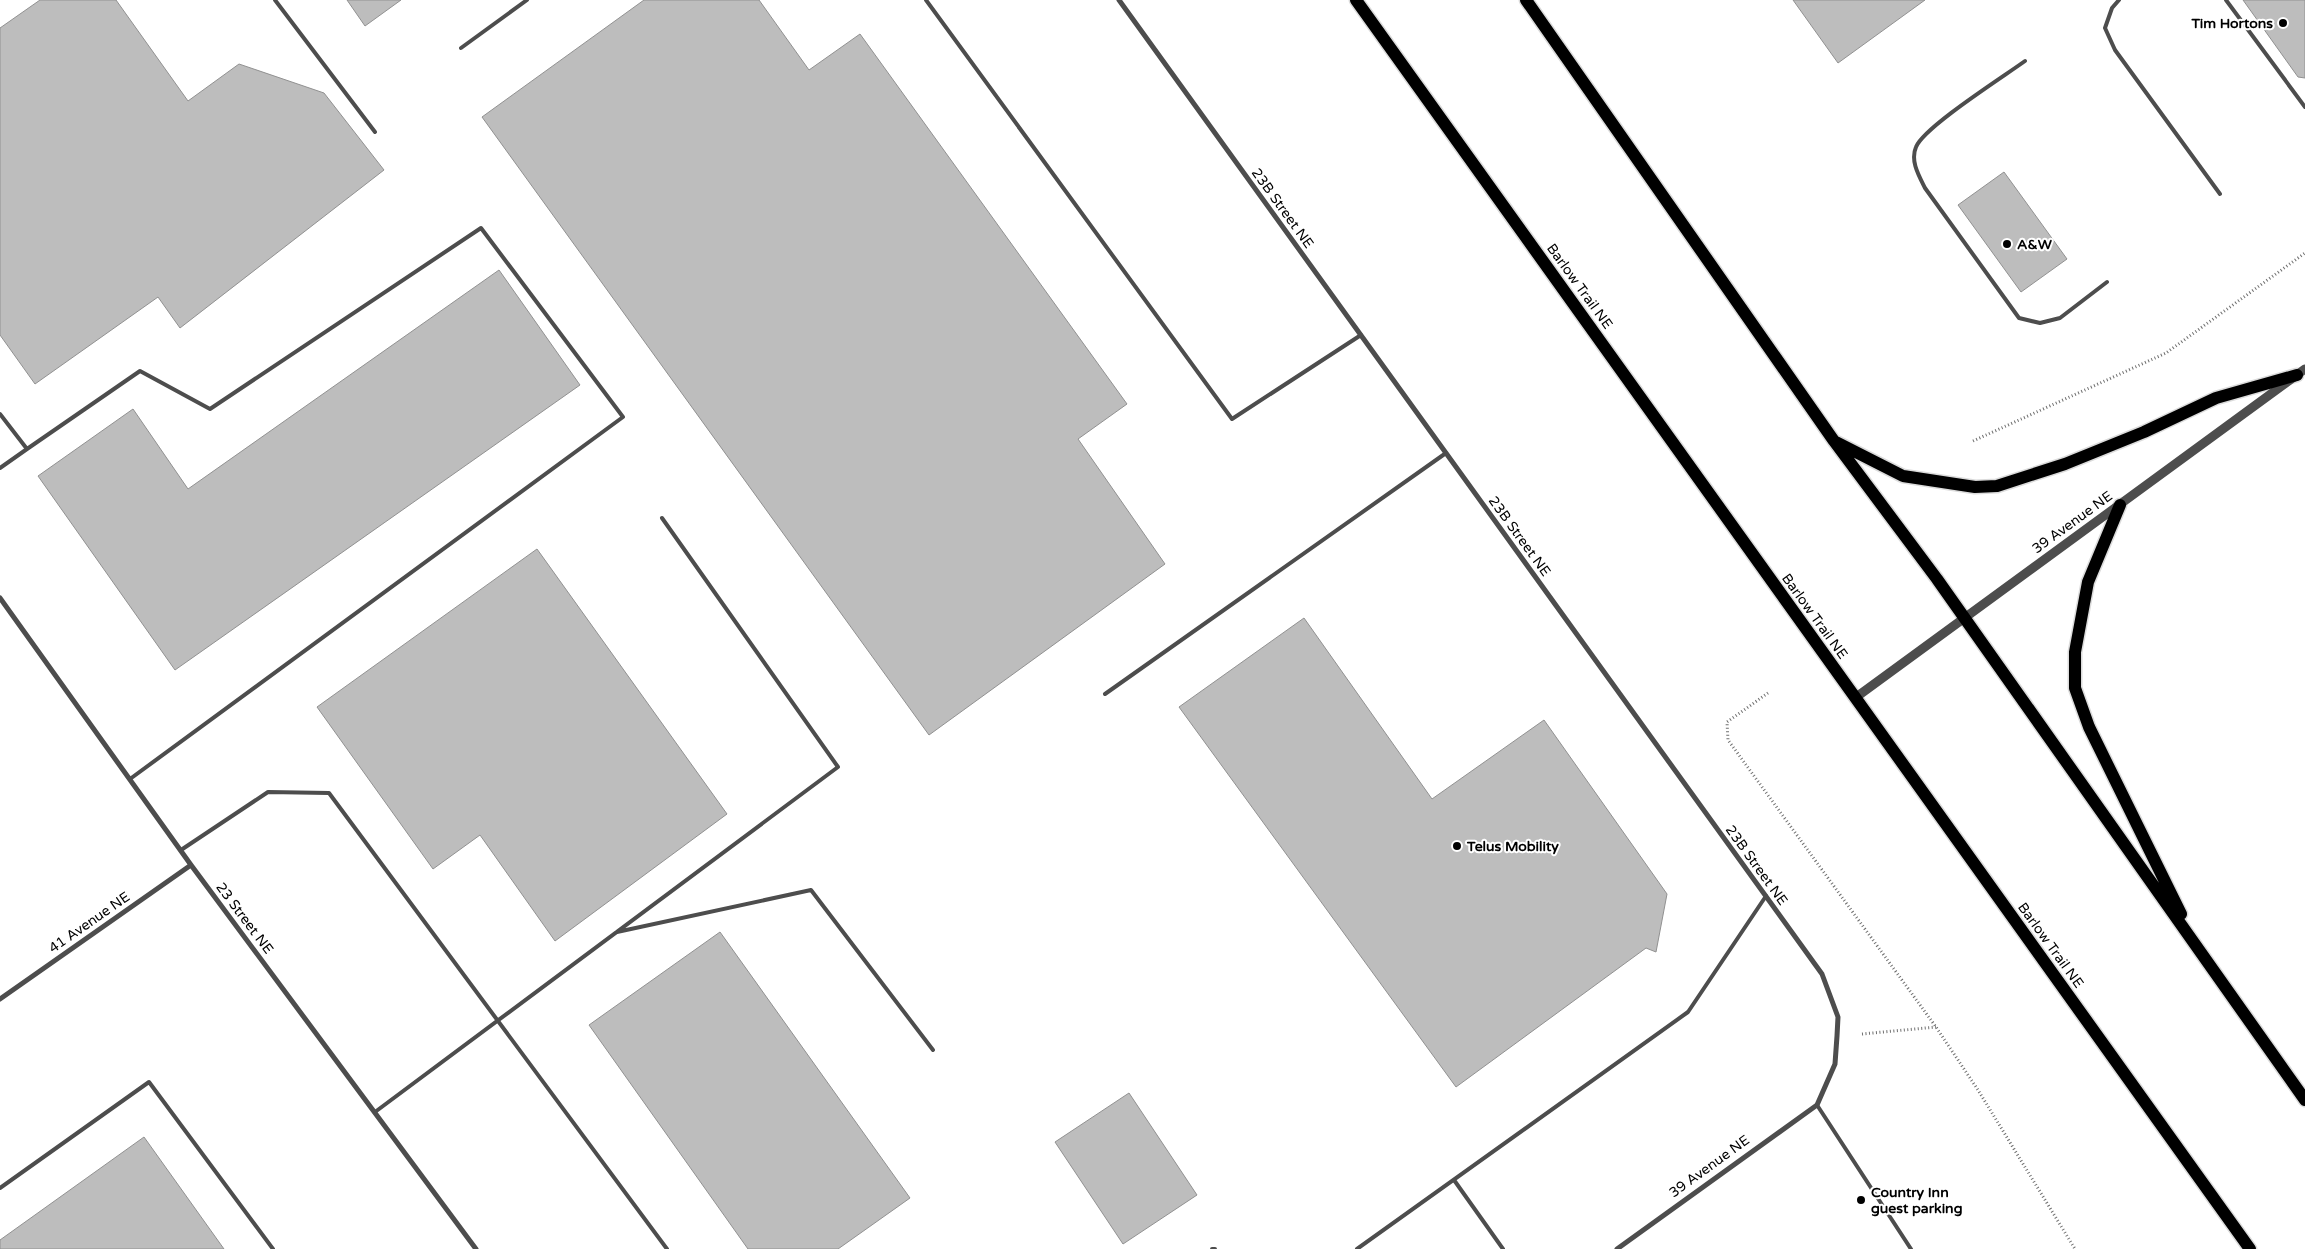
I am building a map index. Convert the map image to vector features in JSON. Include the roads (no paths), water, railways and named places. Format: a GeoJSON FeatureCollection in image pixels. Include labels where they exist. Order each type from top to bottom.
{"type":"FeatureCollection","features":[{"type":"Feature","properties":{"kind":"main road","name":"Barlow Trail NE"},"geometry":{"type":"LineString","coordinates":[[1356,0],[2250,1249]]}},
{"type":"Feature","properties":{"kind":"main road"},"geometry":{"type":"LineString","coordinates":[[1526,0],[1834,441],[1964,618],[2305,1100]]}},
{"type":"Feature","properties":{"kind":"main road"},"geometry":{"type":"LineString","coordinates":[[1834,441],[1903,476],[1975,487],[1997,486],[2064,464],[2144,432],[2216,398],[2301,372]]}},
{"type":"Feature","properties":{"kind":"main road"},"geometry":{"type":"LineString","coordinates":[[2120,505],[2088,582],[2075,652],[2075,688],[2089,727],[2199,950]]}},
{"type":"Feature","properties":{"kind":"main road"},"geometry":{"type":"LineString","coordinates":[[2194,1171],[2260,1249]]}},
{"type":"Feature","properties":{"kind":"street","name":"23B Street NE"},"geometry":{"type":"LineString","coordinates":[[1119,0],[1822,974],[1838,1017],[1835,1064],[1818,1105]]}},
{"type":"Feature","properties":{"kind":"street","name":"39 Avenue NE"},"geometry":{"type":"LineString","coordinates":[[1856,698],[2301,372]]}},
{"type":"Feature","properties":{"kind":"street","name":"23 Street NE"},"geometry":{"type":"LineString","coordinates":[[0,598],[191,864],[476,1249]]}},
{"type":"Feature","properties":{"kind":"street","name":"41 Avenue NE"},"geometry":{"type":"LineString","coordinates":[[0,998],[191,864]]}},
{"type":"Feature","properties":{"kind":"street","name":"39 Avenue NE"},"geometry":{"type":"LineString","coordinates":[[1617,1249],[1818,1105]]}},
{"type":"Feature","properties":{"kind":"lane"},"geometry":{"type":"LineString","coordinates":[[275,0],[375,132]]}},
{"type":"Feature","properties":{"kind":"lane"},"geometry":{"type":"LineString","coordinates":[[461,48],[527,0]]}},
{"type":"Feature","properties":{"kind":"lane"},"geometry":{"type":"LineString","coordinates":[[926,0],[1232,419],[1360,335]]}},
{"type":"Feature","properties":{"kind":"lane"},"geometry":{"type":"LineString","coordinates":[[2119,0],[2112,8],[2105,28],[2115,50],[2220,194]]}},
{"type":"Feature","properties":{"kind":"lane"},"geometry":{"type":"LineString","coordinates":[[2226,0],[2305,107]]}},
{"type":"Feature","properties":{"kind":"lane"},"geometry":{"type":"LineString","coordinates":[[2025,62],[1929,131],[1915,148],[1916,169],[1925,188],[2019,318],[2040,323],[2060,318],[2107,282]]}},
{"type":"Feature","properties":{"kind":"lane"},"geometry":{"type":"LineString","coordinates":[[0,468],[140,371],[210,409],[481,228],[623,417],[130,778]]}},
{"type":"Feature","properties":{"kind":"lane"},"geometry":{"type":"LineString","coordinates":[[0,414],[27,449]]}},
{"type":"Feature","properties":{"kind":"lane"},"geometry":{"type":"LineString","coordinates":[[1105,694],[1446,453]]}},
{"type":"Feature","properties":{"kind":"lane"},"geometry":{"type":"LineString","coordinates":[[375,1112],[838,767],[662,518]]}},
{"type":"Feature","properties":{"kind":"lane"},"geometry":{"type":"LineString","coordinates":[[181,850],[268,792],[329,793],[496,1022],[666,1249]]}},
{"type":"Feature","properties":{"kind":"lane"},"geometry":{"type":"LineString","coordinates":[[615,933],[811,890],[933,1050]]}},
{"type":"Feature","properties":{"kind":"lane"},"geometry":{"type":"LineString","coordinates":[[1357,1249],[1688,1012],[1766,896]]}},
{"type":"Feature","properties":{"kind":"lane"},"geometry":{"type":"LineString","coordinates":[[0,1188],[149,1082],[273,1249]]}},
{"type":"Feature","properties":{"kind":"lane"},"geometry":{"type":"LineString","coordinates":[[1818,1105],[1910,1249]]}},
{"type":"Feature","properties":{"kind":"lane"},"geometry":{"type":"LineString","coordinates":[[1454,1180],[1503,1249]]}},
{"type":"Feature","properties":{"kind":"place","name":"Tim Hortons"},"geometry":{"type":"Point","coordinates":[2283,23]}},
{"type":"Feature","properties":{"kind":"place","name":"A&W"},"geometry":{"type":"Point","coordinates":[2007,244]}},
{"type":"Feature","properties":{"kind":"place","name":"Telus Mobility"},"geometry":{"type":"Point","coordinates":[1457,846]}},
{"type":"Feature","properties":{"kind":"place","name":"Country Inn guest parking"},"geometry":{"type":"Point","coordinates":[1861,1200]}}]}
